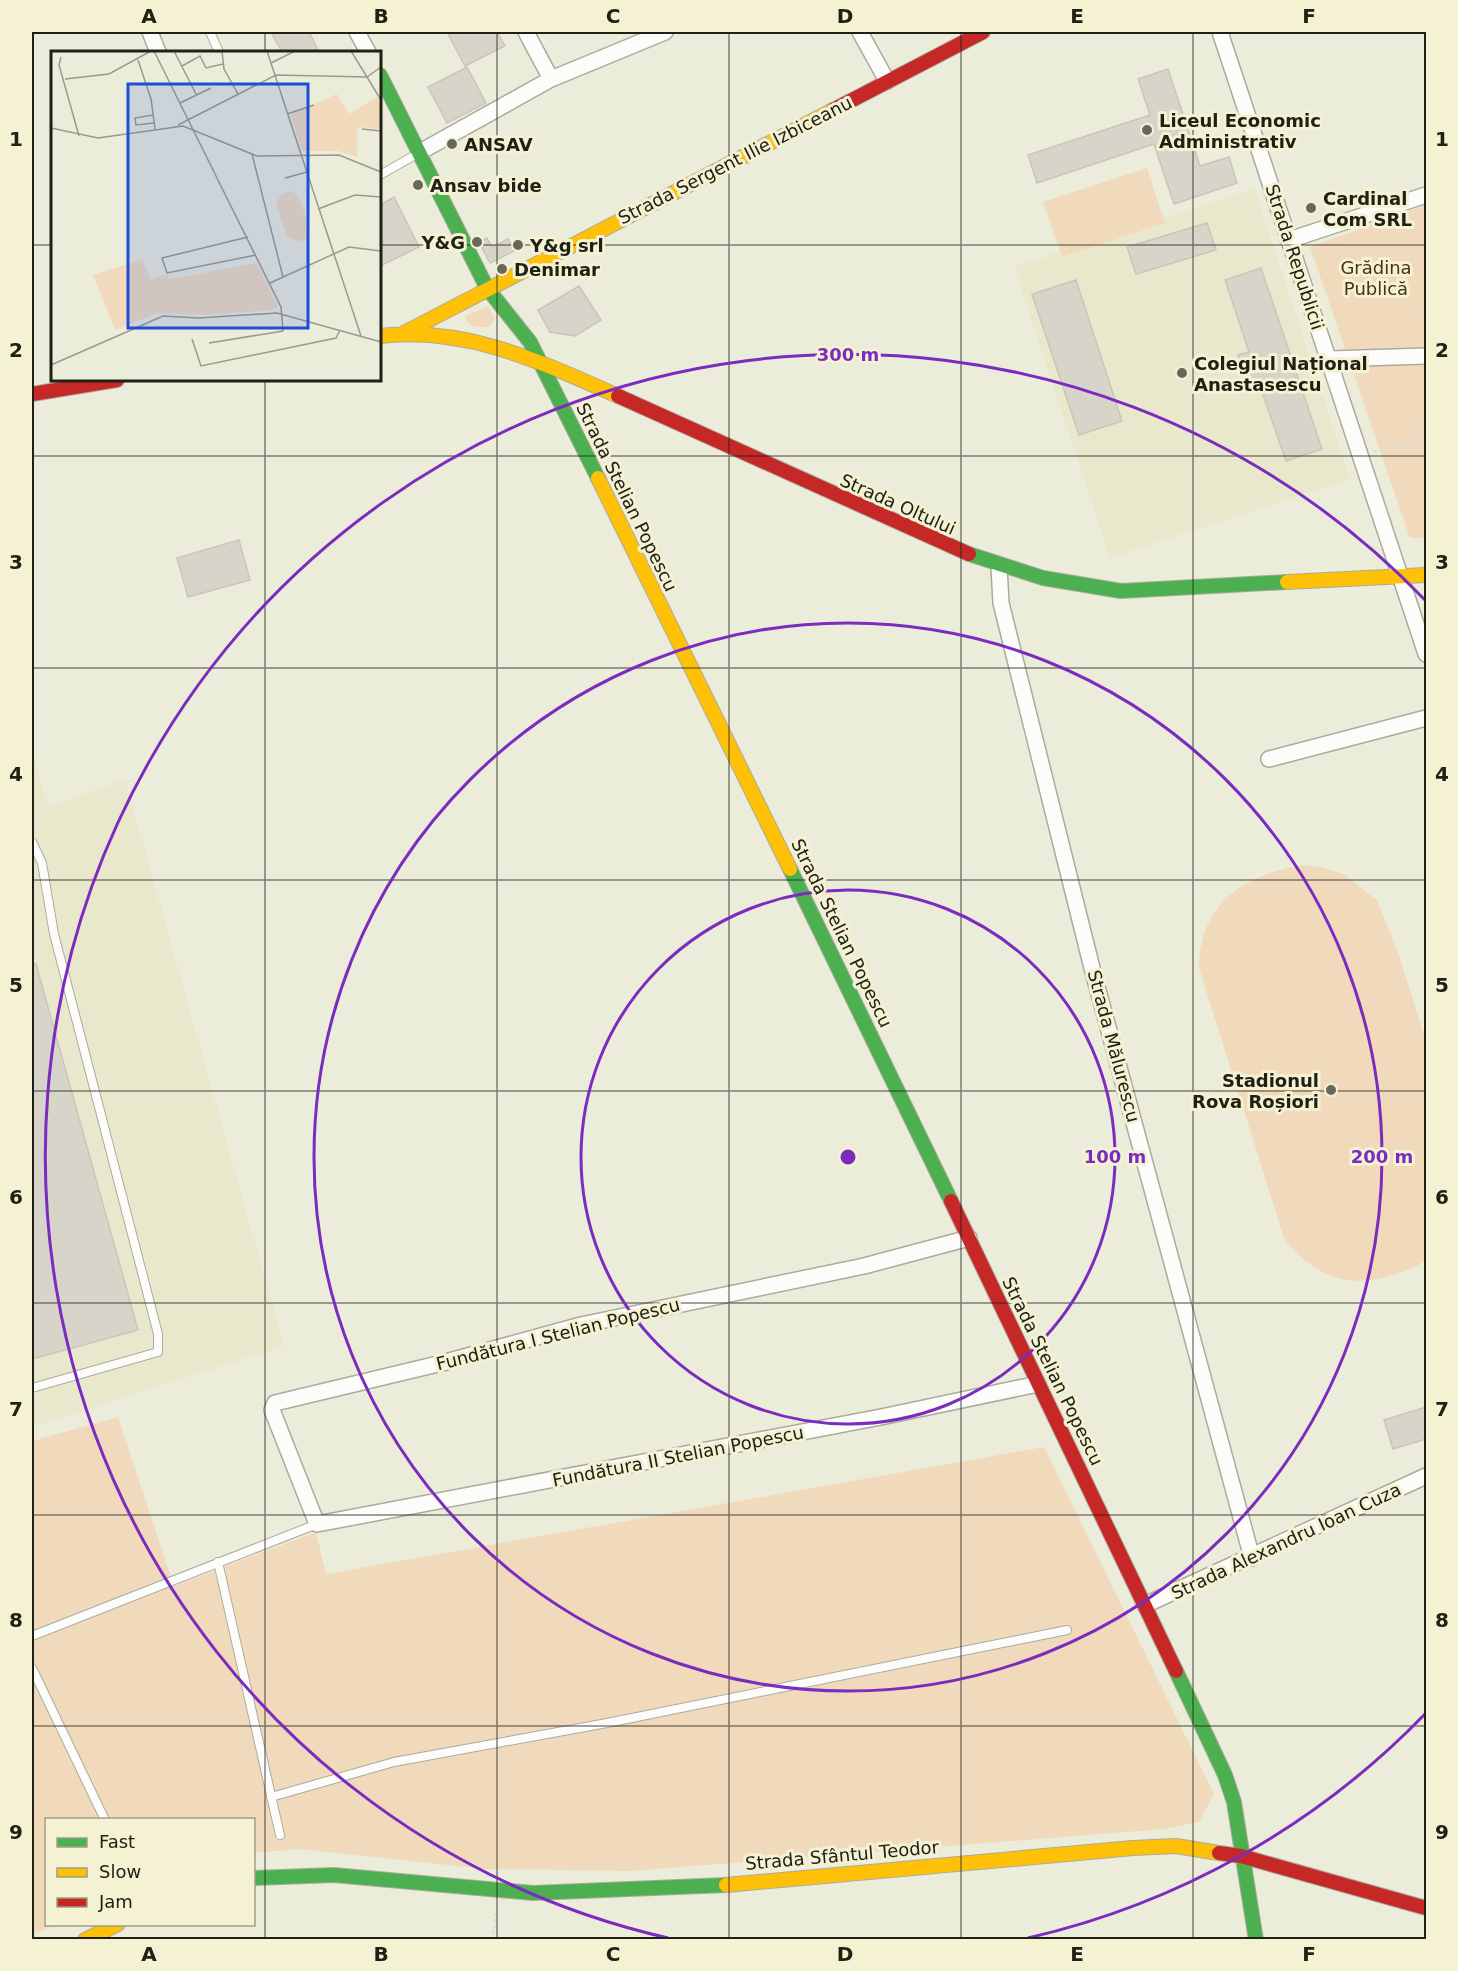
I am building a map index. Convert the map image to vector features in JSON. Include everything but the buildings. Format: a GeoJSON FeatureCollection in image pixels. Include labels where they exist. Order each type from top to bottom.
{"type":"FeatureCollection","features":[{"type":"Feature","properties":{"kind":"main road","name":"Strada Sergent Ilie Izbiceanu"},"geometry":{"type":"LineString","coordinates":[[403,333],[983,32]]}},
{"type":"Feature","properties":{"kind":"main road"},"geometry":{"type":"LineString","coordinates":[[381,77],[488,288]]}},
{"type":"Feature","properties":{"kind":"main road","name":"Strada Stelian Popescu"},"geometry":{"type":"LineString","coordinates":[[488,288],[522,329],[539,361],[969,1238],[1225,1775],[1234,1802],[1256,1940]]}},
{"type":"Feature","properties":{"kind":"main road","name":"Strada Oltului"},"geometry":{"type":"LineString","coordinates":[[381,336],[403,333],[470,339],[539,361],[958,551],[999,567],[1078,588],[1121,591],[1426,575]]}},
{"type":"Feature","properties":{"kind":"main road"},"geometry":{"type":"LineString","coordinates":[[32,394],[111,381]]}},
{"type":"Feature","properties":{"kind":"main road","name":"Strada Sfântul Teodor"},"geometry":{"type":"LineString","coordinates":[[255,1878],[314,1873],[358,1875],[500,1892],[566,1894],[675,1888],[1176,1846],[1241,1856],[1426,1908]]}},
{"type":"Feature","properties":{"kind":"main road"},"geometry":{"type":"LineString","coordinates":[[85,1940],[114,1926]]}},
{"type":"Feature","properties":{"kind":"street"},"geometry":{"type":"LineString","coordinates":[[150,32],[158,51]]}},
{"type":"Feature","properties":{"kind":"street"},"geometry":{"type":"LineString","coordinates":[[357,32],[367,51]]}},
{"type":"Feature","properties":{"kind":"street"},"geometry":{"type":"LineString","coordinates":[[526,32],[551,79]]}},
{"type":"Feature","properties":{"kind":"street"},"geometry":{"type":"LineString","coordinates":[[420,152],[551,79],[665,32]]}},
{"type":"Feature","properties":{"kind":"street"},"geometry":{"type":"LineString","coordinates":[[860,32],[887,81]]}},
{"type":"Feature","properties":{"kind":"street","name":"Strada Republicii"},"geometry":{"type":"LineString","coordinates":[[1220,32],[1426,654]]}},
{"type":"Feature","properties":{"kind":"street"},"geometry":{"type":"LineString","coordinates":[[1289,240],[1426,195]]}},
{"type":"Feature","properties":{"kind":"street"},"geometry":{"type":"LineString","coordinates":[[1329,359],[1426,356]]}},
{"type":"Feature","properties":{"kind":"street","name":"Strada Mălurescu"},"geometry":{"type":"LineString","coordinates":[[999,567],[1001,603],[1092,968],[1252,1558]]}},
{"type":"Feature","properties":{"kind":"street"},"geometry":{"type":"LineString","coordinates":[[1269,759],[1426,718]]}},
{"type":"Feature","properties":{"kind":"street","name":"Fundătura I Stelian Popescu"},"geometry":{"type":"LineString","coordinates":[[317,1524],[272,1410],[275,1403],[442,1363],[581,1325],[864,1266],[969,1238]]}},
{"type":"Feature","properties":{"kind":"street","name":"Fundătura II Stelian Popescu"},"geometry":{"type":"LineString","coordinates":[[317,1524],[881,1417],[1038,1384]]}},
{"type":"Feature","properties":{"kind":"street","name":"Strada Alexandru Ioan Cuza"},"geometry":{"type":"LineString","coordinates":[[1145,1605],[1252,1558],[1426,1476]]}},
{"type":"Feature","properties":{"kind":"lane"},"geometry":{"type":"LineString","coordinates":[[210,32],[219,51]]}},
{"type":"Feature","properties":{"kind":"lane"},"geometry":{"type":"LineString","coordinates":[[381,174],[420,152]]}},
{"type":"Feature","properties":{"kind":"lane"},"geometry":{"type":"LineString","coordinates":[[32,842],[42,863],[54,934],[158,1334],[158,1352],[32,1388]]}},
{"type":"Feature","properties":{"kind":"lane"},"geometry":{"type":"LineString","coordinates":[[32,1636],[317,1524]]}},
{"type":"Feature","properties":{"kind":"lane"},"geometry":{"type":"LineString","coordinates":[[218,1562],[280,1835]]}},
{"type":"Feature","properties":{"kind":"lane"},"geometry":{"type":"LineString","coordinates":[[272,1797],[394,1762],[607,1723],[1067,1630]]}},
{"type":"Feature","properties":{"kind":"lane"},"geometry":{"type":"LineString","coordinates":[[32,1668],[104,1818]]}},
{"type":"Feature","properties":{"kind":"path"},"geometry":{"type":"LineString","coordinates":[[1315,231],[1426,317]]}},
{"type":"Feature","properties":{"kind":"path"},"geometry":{"type":"LineString","coordinates":[[1361,455],[1412,441],[1426,427]]}},
{"type":"Feature","properties":{"kind":"path"},"geometry":{"type":"LineString","coordinates":[[1412,441],[1426,446]]}},
{"type":"Feature","properties":{"kind":"path"},"geometry":{"type":"LineString","coordinates":[[492,1940],[500,1892]]}},
{"type":"Feature","properties":{"kind":"shaded area","name":"Colegiul Național Anastasescu"},"geometry":{"type":"Polygon","coordinates":[[[1254,188],[1350,479],[1110,558],[1014,267],[1254,188]]]}},
{"type":"Feature","properties":{"kind":"shaded area"},"geometry":{"type":"Polygon","coordinates":[[[32,748],[48,807],[125,779],[284,1346],[32,1427],[32,748]]]}},
{"type":"Feature","properties":{"kind":"green space"},"geometry":{"type":"Polygon","coordinates":[[[1147,168],[1165,223],[1062,257],[1043,202],[1147,168]]]}},
{"type":"Feature","properties":{"kind":"green space","name":"Grădina Publică"},"geometry":{"type":"Polygon","coordinates":[[[1426,205],[1426,538],[1410,538],[1310,247],[1426,205]]]}},
{"type":"Feature","properties":{"kind":"green space"},"geometry":{"type":"Polygon","coordinates":[[[488,306],[495,319],[489,327],[474,326],[468,323],[465,316],[488,306]]]}},
{"type":"Feature","properties":{"kind":"green space","name":"Stadionul Rova Roșiori"},"geometry":{"type":"Polygon","coordinates":[[[1304,865],[1344,874],[1377,900],[1398,952],[1426,1041],[1426,1261],[1406,1271],[1386,1277],[1349,1280],[1332,1276],[1315,1268],[1284,1238],[1199,968],[1201,945],[1207,926],[1217,909],[1229,896],[1245,884],[1263,876],[1304,865]]]}},
{"type":"Feature","properties":{"kind":"green space"},"geometry":{"type":"Polygon","coordinates":[[[118,1417],[174,1586],[316,1532],[326,1574],[1044,1447],[1214,1794],[1199,1822],[1164,1829],[630,1871],[486,1869],[299,1849],[255,1853],[255,1818],[45,1818],[45,1926],[53,1926],[32,1935],[32,1441],[118,1417]]]}},
{"type":"Feature","properties":{"kind":"traffic: fast"},"geometry":{"type":"LineString","coordinates":[[381,77],[487,288],[530,342],[598,478]]}},
{"type":"Feature","properties":{"kind":"traffic: fast"},"geometry":{"type":"LineString","coordinates":[[969,554],[1043,578],[1121,591],[1287,582]]}},
{"type":"Feature","properties":{"kind":"traffic: fast"},"geometry":{"type":"LineString","coordinates":[[790,869],[951,1201]]}},
{"type":"Feature","properties":{"kind":"traffic: fast"},"geometry":{"type":"LineString","coordinates":[[1176,1671],[1225,1775],[1234,1802],[1256,1940]]}},
{"type":"Feature","properties":{"kind":"traffic: fast"},"geometry":{"type":"LineString","coordinates":[[255,1878],[334,1875],[533,1893],[726,1885]]}},
{"type":"Feature","properties":{"kind":"traffic: slow"},"geometry":{"type":"LineString","coordinates":[[404,333],[833,110]]}},
{"type":"Feature","properties":{"kind":"traffic: slow"},"geometry":{"type":"LineString","coordinates":[[381,336],[412,334],[443,336],[473,342],[532,359],[618,396]]}},
{"type":"Feature","properties":{"kind":"traffic: slow"},"geometry":{"type":"LineString","coordinates":[[598,478],[790,869]]}},
{"type":"Feature","properties":{"kind":"traffic: slow"},"geometry":{"type":"LineString","coordinates":[[1287,582],[1426,575]]}},
{"type":"Feature","properties":{"kind":"traffic: slow"},"geometry":{"type":"LineString","coordinates":[[726,1885],[1133,1848],[1176,1846],[1219,1853]]}},
{"type":"Feature","properties":{"kind":"traffic: slow"},"geometry":{"type":"LineString","coordinates":[[85,1940],[114,1926]]}},
{"type":"Feature","properties":{"kind":"traffic: jam"},"geometry":{"type":"LineString","coordinates":[[833,110],[983,32]]}},
{"type":"Feature","properties":{"kind":"traffic: jam"},"geometry":{"type":"LineString","coordinates":[[32,394],[111,381]]}},
{"type":"Feature","properties":{"kind":"traffic: jam"},"geometry":{"type":"LineString","coordinates":[[618,396],[969,554]]}},
{"type":"Feature","properties":{"kind":"traffic: jam"},"geometry":{"type":"LineString","coordinates":[[951,1201],[1176,1671]]}},
{"type":"Feature","properties":{"kind":"traffic: jam"},"geometry":{"type":"LineString","coordinates":[[1219,1853],[1241,1856],[1426,1908]]}},
{"type":"Feature","properties":{"kind":"place","name":"Liceul Economic Administrativ"},"geometry":{"type":"Point","coordinates":[1147,130]}},
{"type":"Feature","properties":{"kind":"place","name":"ANSAV"},"geometry":{"type":"Point","coordinates":[452,144]}},
{"type":"Feature","properties":{"kind":"place","name":"Ansav bide"},"geometry":{"type":"Point","coordinates":[418,185]}},
{"type":"Feature","properties":{"kind":"place","name":"Cardinal Com SRL"},"geometry":{"type":"Point","coordinates":[1311,208]}},
{"type":"Feature","properties":{"kind":"place","name":"Y&G"},"geometry":{"type":"Point","coordinates":[477,242]}},
{"type":"Feature","properties":{"kind":"place","name":"Y&g srl"},"geometry":{"type":"Point","coordinates":[518,245]}},
{"type":"Feature","properties":{"kind":"place","name":"Denimar"},"geometry":{"type":"Point","coordinates":[502,269]}},
{"type":"Feature","properties":{"kind":"place","name":"Colegiul Național Anastasescu"},"geometry":{"type":"Point","coordinates":[1182,373]}},
{"type":"Feature","properties":{"kind":"place","name":"Stadionul Rova Roșiori"},"geometry":{"type":"Point","coordinates":[1331,1090]}}]}
